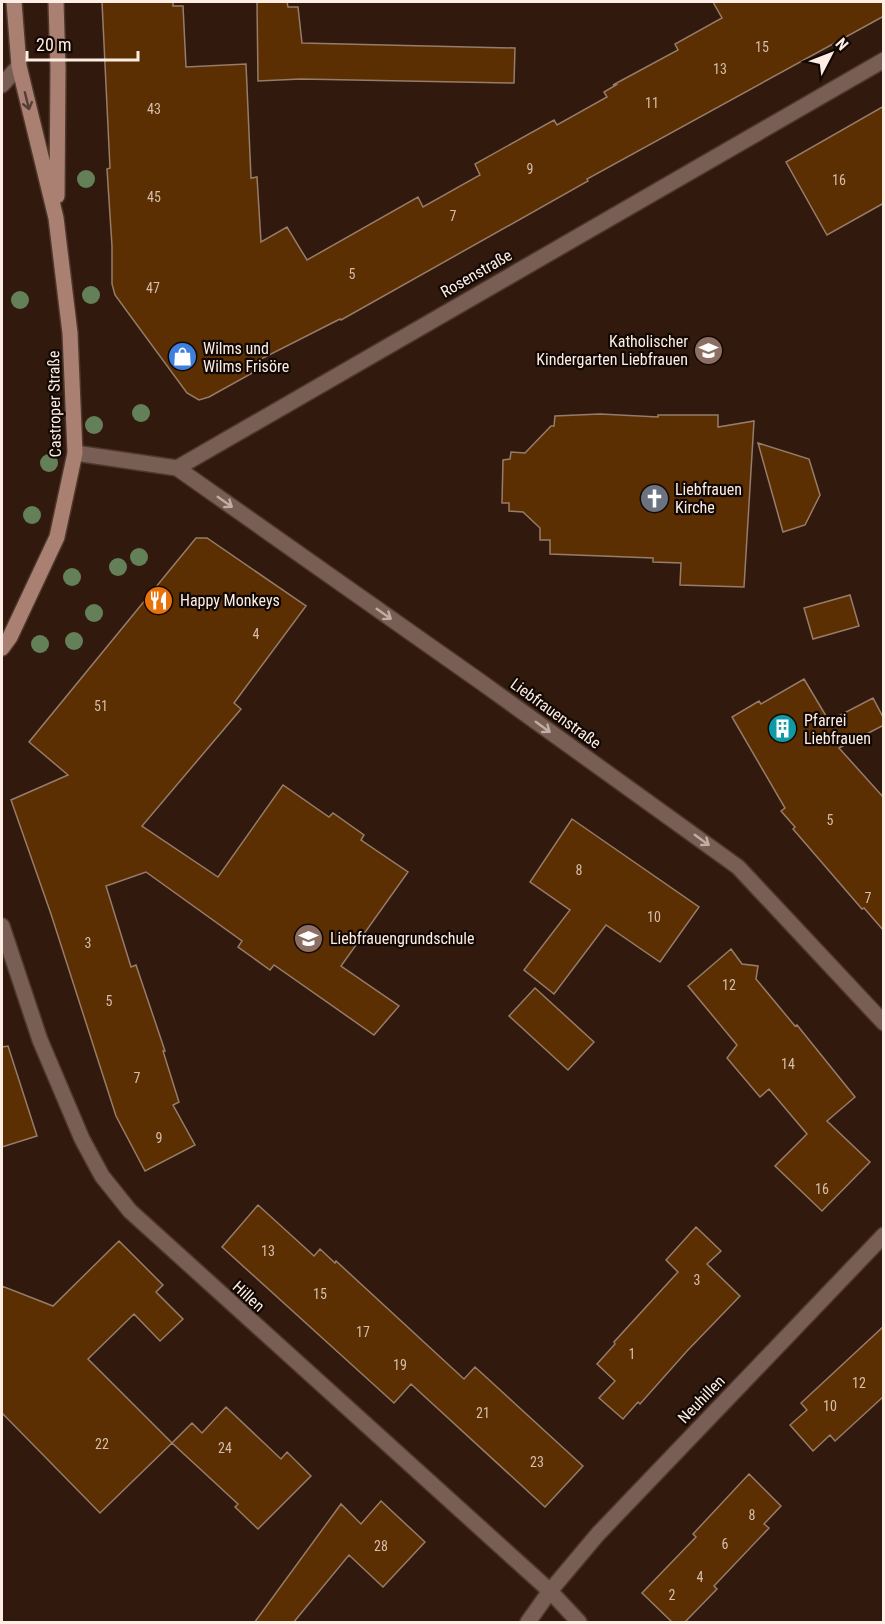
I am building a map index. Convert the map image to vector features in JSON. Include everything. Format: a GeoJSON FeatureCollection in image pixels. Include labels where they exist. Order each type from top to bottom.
{"type":"FeatureCollection","features":[{"type":"Feature","properties":{"kind":"main road","name":"Castroper Straße"},"geometry":{"type":"LineString","coordinates":[[2,648],[10,637],[57,537],[75,453],[70,333],[56,218],[19,66],[14,2]]}},
{"type":"Feature","properties":{"kind":"main road","name":"Castroper Straße"},"geometry":{"type":"LineString","coordinates":[[56,2],[58,68],[56,218]]}},
{"type":"Feature","properties":{"kind":"street","name":"Rosenstraße"},"geometry":{"type":"LineString","coordinates":[[177,468],[884,60]]}},
{"type":"Feature","properties":{"kind":"street"},"geometry":{"type":"LineString","coordinates":[[2,86],[19,66]]}},
{"type":"Feature","properties":{"kind":"street"},"geometry":{"type":"LineString","coordinates":[[75,453],[177,468]]}},
{"type":"Feature","properties":{"kind":"street","name":"Liebfrauenstraße"},"geometry":{"type":"LineString","coordinates":[[177,468],[481,682],[738,867],[884,1023]]}},
{"type":"Feature","properties":{"kind":"street","name":"Hillen"},"geometry":{"type":"LineString","coordinates":[[2,926],[40,1040],[82,1139],[102,1176],[130,1211],[550,1591],[579,1623]]}},
{"type":"Feature","properties":{"kind":"street","name":"Neuhillen"},"geometry":{"type":"LineString","coordinates":[[550,1591],[598,1534],[884,1235]]}},
{"type":"Feature","properties":{"kind":"street"},"geometry":{"type":"LineString","coordinates":[[528,1623],[550,1591]]}},
{"type":"Feature","properties":{"kind":"building"},"geometry":{"type":"Polygon","coordinates":[[[102,2],[173,2],[173,6],[183,6],[186,67],[246,64],[251,178],[257,177],[261,242],[287,227],[307,260],[418,197],[423,207],[480,175],[475,164],[554,120],[557,125],[607,97],[604,92],[616,85],[613,85],[678,50],[675,44],[722,18],[713,2],[884,2],[884,16],[587,179],[588,181],[341,320],[259,360],[263,367],[209,397],[199,400],[187,393],[115,295],[112,284],[107,169],[110,168],[102,2]]]}},
{"type":"Feature","properties":{"kind":"building"},"geometry":{"type":"Polygon","coordinates":[[[257,2],[287,2],[288,7],[298,7],[302,43],[515,48],[514,83],[301,79],[258,81],[257,2]]]}},
{"type":"Feature","properties":{"kind":"building"},"geometry":{"type":"Polygon","coordinates":[[[884,106],[884,203],[827,235],[786,162],[884,106]]]}},
{"type":"Feature","properties":{"kind":"building","name":"Liebfrauen Kirche"},"geometry":{"type":"Polygon","coordinates":[[[600,414],[658,417],[658,415],[718,415],[718,427],[754,421],[744,587],[680,585],[681,563],[653,562],[653,558],[550,554],[550,540],[540,540],[540,528],[523,512],[509,511],[509,503],[502,503],[503,460],[510,459],[511,452],[525,453],[551,426],[554,426],[555,416],[600,414]]]}},
{"type":"Feature","properties":{"kind":"building"},"geometry":{"type":"Polygon","coordinates":[[[758,443],[809,459],[820,495],[805,525],[783,532],[758,443]]]}},
{"type":"Feature","properties":{"kind":"building"},"geometry":{"type":"Polygon","coordinates":[[[196,538],[207,538],[306,606],[234,703],[241,709],[142,826],[218,877],[283,785],[329,817],[333,813],[364,835],[361,840],[408,872],[341,966],[399,1006],[374,1035],[274,965],[270,970],[238,947],[242,941],[146,872],[106,886],[131,967],[136,965],[165,1051],[163,1051],[179,1102],[173,1105],[195,1145],[145,1171],[116,1116],[51,914],[11,800],[68,775],[29,742],[196,538]]]}},
{"type":"Feature","properties":{"kind":"building"},"geometry":{"type":"Polygon","coordinates":[[[850,595],[859,626],[813,639],[804,608],[850,595]]]}},
{"type":"Feature","properties":{"kind":"building"},"geometry":{"type":"Polygon","coordinates":[[[804,679],[829,721],[873,698],[884,719],[884,725],[839,748],[884,798],[884,931],[793,829],[795,827],[781,811],[785,808],[732,717],[759,701],[761,704],[804,679]]]}},
{"type":"Feature","properties":{"kind":"building"},"geometry":{"type":"Polygon","coordinates":[[[572,819],[699,907],[660,962],[606,925],[554,994],[524,970],[570,910],[530,882],[572,819]]]}},
{"type":"Feature","properties":{"kind":"building"},"geometry":{"type":"Polygon","coordinates":[[[731,949],[742,964],[758,966],[756,979],[795,1026],[797,1025],[855,1097],[827,1121],[870,1162],[822,1211],[775,1166],[807,1134],[769,1089],[760,1097],[727,1058],[737,1045],[688,986],[731,949]]]}},
{"type":"Feature","properties":{"kind":"building"},"geometry":{"type":"Polygon","coordinates":[[[535,988],[594,1042],[568,1070],[509,1016],[535,988]]]}},
{"type":"Feature","properties":{"kind":"building"},"geometry":{"type":"Polygon","coordinates":[[[8,1046],[37,1136],[2,1147],[2,1047],[8,1046]]]}},
{"type":"Feature","properties":{"kind":"building"},"geometry":{"type":"Polygon","coordinates":[[[258,1205],[314,1256],[320,1249],[335,1263],[336,1261],[464,1379],[475,1367],[583,1466],[545,1507],[411,1384],[394,1403],[222,1247],[258,1205]]]}},
{"type":"Feature","properties":{"kind":"building"},"geometry":{"type":"Polygon","coordinates":[[[696,1227],[721,1251],[707,1264],[740,1296],[640,1404],[638,1402],[623,1419],[599,1398],[615,1381],[597,1364],[678,1272],[666,1260],[696,1227]]]}},
{"type":"Feature","properties":{"kind":"building"},"geometry":{"type":"Polygon","coordinates":[[[119,1241],[163,1285],[156,1292],[183,1319],[160,1341],[134,1314],[88,1359],[172,1443],[100,1513],[2,1413],[2,1286],[53,1306],[119,1241]]]}},
{"type":"Feature","properties":{"kind":"building"},"geometry":{"type":"Polygon","coordinates":[[[884,1326],[884,1396],[835,1441],[830,1435],[813,1451],[790,1425],[807,1410],[801,1403],[884,1326]]]}},
{"type":"Feature","properties":{"kind":"building"},"geometry":{"type":"Polygon","coordinates":[[[226,1407],[281,1459],[287,1452],[311,1476],[258,1529],[235,1507],[238,1504],[172,1443],[192,1423],[202,1433],[226,1407]]]}},
{"type":"Feature","properties":{"kind":"building"},"geometry":{"type":"Polygon","coordinates":[[[749,1474],[781,1506],[764,1524],[769,1528],[714,1586],[717,1589],[684,1623],[673,1623],[642,1593],[696,1537],[693,1534],[749,1474]]]}},
{"type":"Feature","properties":{"kind":"building"},"geometry":{"type":"Polygon","coordinates":[[[381,1501],[425,1542],[383,1587],[349,1555],[293,1623],[254,1623],[341,1504],[361,1524],[381,1501]]]}},
{"type":"Feature","properties":{"kind":"place","name":"Katholischer Kindergarten Liebfrauen"},"geometry":{"type":"Point","coordinates":[709,350]}},
{"type":"Feature","properties":{"kind":"place","name":"Wilms und Wilms Frisöre"},"geometry":{"type":"Point","coordinates":[182,357]}},
{"type":"Feature","properties":{"kind":"place","name":"Liebfrauen Kirche"},"geometry":{"type":"Point","coordinates":[654,498]}},
{"type":"Feature","properties":{"kind":"place","name":"Happy Monkeys"},"geometry":{"type":"Point","coordinates":[159,600]}},
{"type":"Feature","properties":{"kind":"place","name":"Pfarrei Liebfrauen"},"geometry":{"type":"Point","coordinates":[783,729]}},
{"type":"Feature","properties":{"kind":"place","name":"Liebfrauengrundschule"},"geometry":{"type":"Point","coordinates":[309,938]}}]}
